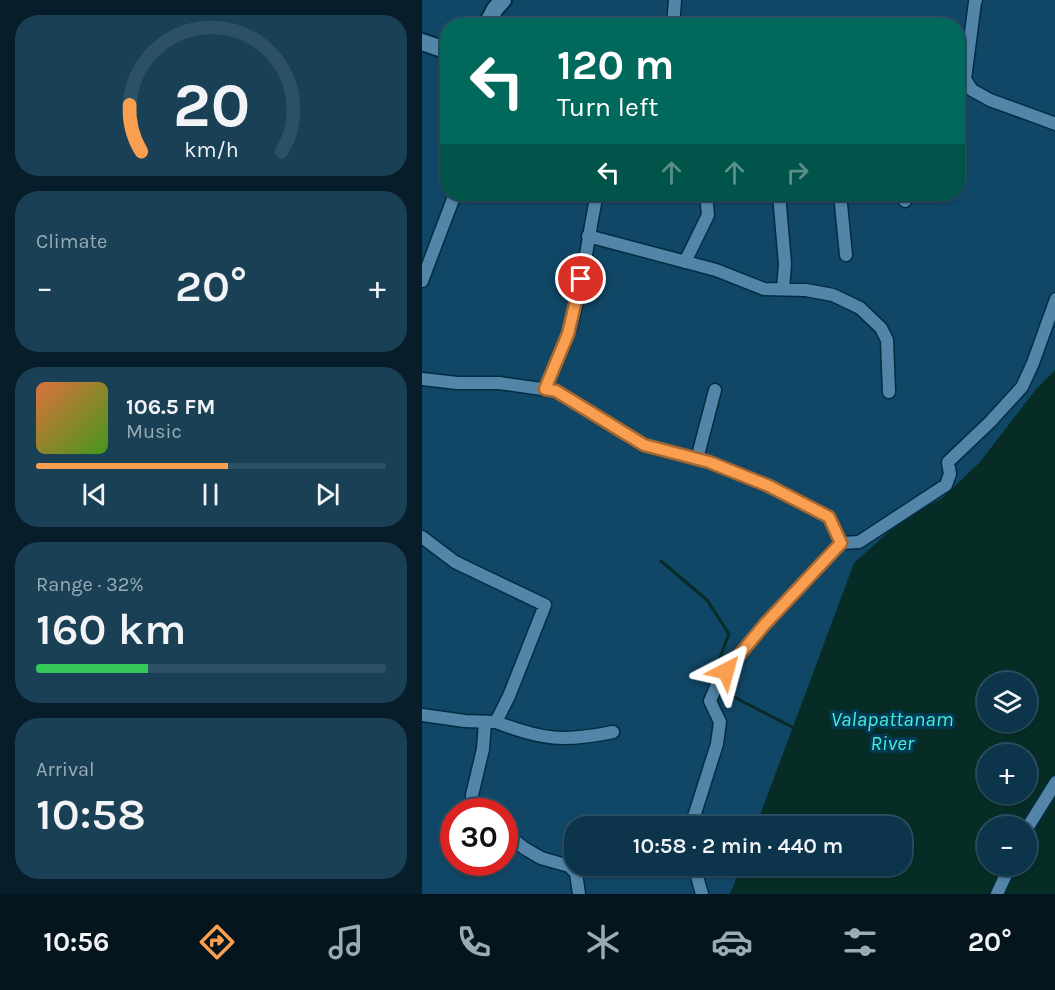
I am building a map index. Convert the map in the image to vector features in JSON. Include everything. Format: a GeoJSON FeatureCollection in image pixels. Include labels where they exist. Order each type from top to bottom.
{"type":"FeatureCollection","features":[{"type":"Feature","properties":{"kind":"main road"},"geometry":{"type":"LineString","coordinates":[[490,18],[503,0]]}},
{"type":"Feature","properties":{"kind":"main road"},"geometry":{"type":"LineString","coordinates":[[422,42],[440,48]]}},
{"type":"Feature","properties":{"kind":"street"},"geometry":{"type":"LineString","coordinates":[[674,18],[676,0]]}},
{"type":"Feature","properties":{"kind":"street"},"geometry":{"type":"LineString","coordinates":[[965,57],[976,0]]}},
{"type":"Feature","properties":{"kind":"street"},"geometry":{"type":"LineString","coordinates":[[965,82],[972,90],[990,100],[1055,124]]}},
{"type":"Feature","properties":{"kind":"street"},"geometry":{"type":"LineString","coordinates":[[422,280],[452,201]]}},
{"type":"Feature","properties":{"kind":"street"},"geometry":{"type":"LineString","coordinates":[[545,389],[568,334],[577,300],[596,201]]}},
{"type":"Feature","properties":{"kind":"street"},"geometry":{"type":"LineString","coordinates":[[685,262],[708,215],[707,201]]}},
{"type":"Feature","properties":{"kind":"street"},"geometry":{"type":"LineString","coordinates":[[780,201],[785,264],[783,289]]}},
{"type":"Feature","properties":{"kind":"street"},"geometry":{"type":"LineString","coordinates":[[841,201],[846,255]]}},
{"type":"Feature","properties":{"kind":"street"},"geometry":{"type":"LineString","coordinates":[[588,236],[716,270],[764,289],[833,295],[860,309],[881,328],[887,340],[889,392]]}},
{"type":"Feature","properties":{"kind":"street"},"geometry":{"type":"LineString","coordinates":[[726,671],[765,624],[841,543],[859,542],[946,485],[950,474],[948,462],[990,422],[1022,387],[1033,363],[1055,299]]}},
{"type":"Feature","properties":{"kind":"street"},"geometry":{"type":"LineString","coordinates":[[422,379],[457,383],[498,383],[556,391],[644,445],[697,459],[769,486],[829,517],[841,543]]}},
{"type":"Feature","properties":{"kind":"street"},"geometry":{"type":"LineString","coordinates":[[697,459],[715,390]]}},
{"type":"Feature","properties":{"kind":"street"},"geometry":{"type":"LineString","coordinates":[[422,537],[455,562],[545,605],[509,696],[490,722],[472,798]]}},
{"type":"Feature","properties":{"kind":"street"},"geometry":{"type":"LineString","coordinates":[[693,816],[717,744],[719,722],[710,700],[718,682]]}},
{"type":"Feature","properties":{"kind":"street"},"geometry":{"type":"LineString","coordinates":[[422,715],[490,722],[526,734],[555,738],[580,739],[613,732]]}},
{"type":"Feature","properties":{"kind":"street"},"geometry":{"type":"LineString","coordinates":[[1035,816],[1055,782]]}},
{"type":"Feature","properties":{"kind":"street"},"geometry":{"type":"LineString","coordinates":[[518,843],[541,858],[569,866],[576,873],[579,894]]}},
{"type":"Feature","properties":{"kind":"street"},"geometry":{"type":"LineString","coordinates":[[697,876],[702,894]]}},
{"type":"Feature","properties":{"kind":"street"},"geometry":{"type":"LineString","coordinates":[[997,894],[1005,876]]}},
{"type":"Feature","properties":{"kind":"water","name":"Valapattanam River"},"geometry":{"type":"Polygon","coordinates":[[[1055,370],[1055,894],[730,894],[737,876],[912,876],[912,816],[760,816],[854,563],[903,519],[941,499],[980,462],[1036,389],[1055,370]]]}},
{"type":"Feature","properties":{"kind":"waterway"},"geometry":{"type":"LineString","coordinates":[[661,561],[707,600],[729,634],[717,665],[732,696],[796,729]]}},
{"type":"Feature","properties":{"kind":"route"},"geometry":{"type":"LineString","coordinates":[[581,279],[568,334],[545,389],[556,391],[644,445],[709,462],[769,486],[829,517],[841,543],[765,624],[726,671]]}}]}
